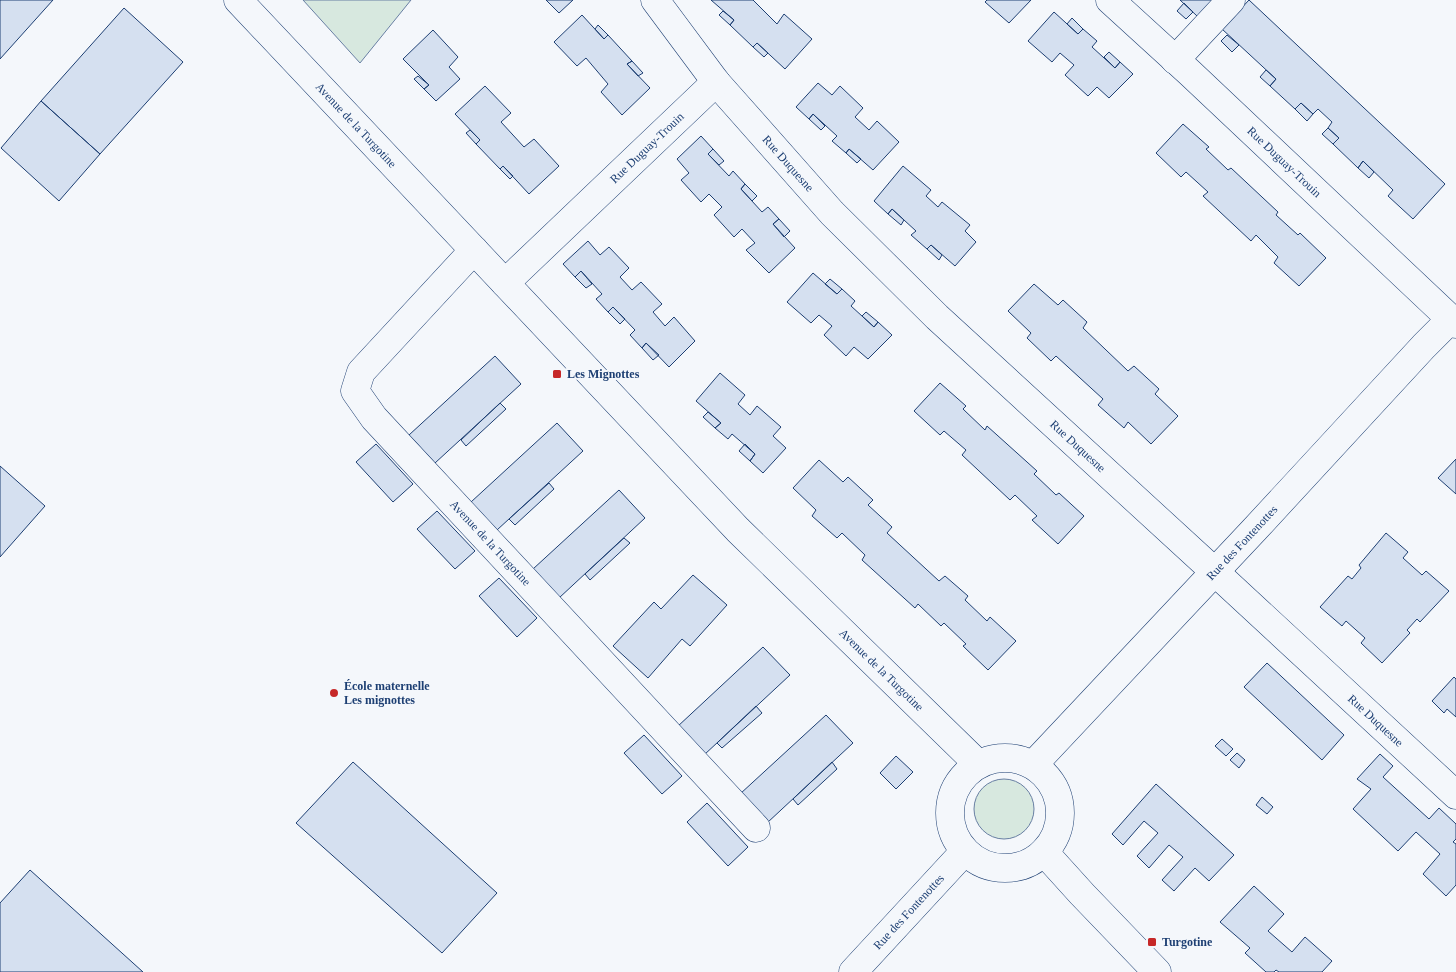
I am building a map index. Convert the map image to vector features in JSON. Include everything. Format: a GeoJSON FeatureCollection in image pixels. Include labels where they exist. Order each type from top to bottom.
{"type":"FeatureCollection","features":[{"type":"Feature","properties":{"kind":"street","name":"Avenue de la Turgotine"},"geometry":{"type":"LineString","coordinates":[[238,0],[738,530],[978,764]]}},
{"type":"Feature","properties":{"kind":"street"},"geometry":{"type":"LineString","coordinates":[[655,0],[716,82]]}},
{"type":"Feature","properties":{"kind":"street","name":"Rue Duguay-Trouin"},"geometry":{"type":"LineString","coordinates":[[1110,0],[1453,322]]}},
{"type":"Feature","properties":{"kind":"street"},"geometry":{"type":"LineString","coordinates":[[1175,60],[1231,0]]}},
{"type":"Feature","properties":{"kind":"street","name":"Rue Duguay-Trouin"},"geometry":{"type":"LineString","coordinates":[[505,283],[716,82]]}},
{"type":"Feature","properties":{"kind":"street","name":"Rue Duquesne"},"geometry":{"type":"LineString","coordinates":[[716,82],[832,213],[936,317],[1216,572],[1456,795]]}},
{"type":"Feature","properties":{"kind":"street","name":"Avenue de la Turgotine"},"geometry":{"type":"LineString","coordinates":[[474,250],[361,372],[355,391],[374,418],[756,828]]}},
{"type":"Feature","properties":{"kind":"street","name":"Rue des Fontenottes"},"geometry":{"type":"LineString","coordinates":[[1033,765],[1216,572],[1424,346],[1453,322]]}},
{"type":"Feature","properties":{"kind":"street"},"geometry":{"type":"LineString","coordinates":[[998,758],[1016,759],[1033,765],[1050,781],[1059,803],[1060,818],[1056,835],[1047,850],[1029,863],[1011,869],[992,868],[978,862],[964,852],[954,837],[949,815],[952,796],[959,781],[978,764],[998,758]]}},
{"type":"Feature","properties":{"kind":"street","name":"Rue des Fontenottes"},"geometry":{"type":"LineString","coordinates":[[853,972],[964,852]]}},
{"type":"Feature","properties":{"kind":"street"},"geometry":{"type":"LineString","coordinates":[[1044,852],[1157,972]]}},
{"type":"Feature","properties":{"kind":"shaded area"},"geometry":{"type":"Polygon","coordinates":[[[303,0],[411,0],[360,63],[303,0]]]}},
{"type":"Feature","properties":{"kind":"shaded area"},"geometry":{"type":"Polygon","coordinates":[[[1004,779],[1021,784],[1029,792],[1034,809],[1029,826],[1021,834],[1004,839],[987,834],[979,826],[974,809],[979,792],[987,784],[1004,779]]]}},
{"type":"Feature","properties":{"kind":"building"},"geometry":{"type":"Polygon","coordinates":[[[0,0],[53,0],[0,59],[0,0]]]}},
{"type":"Feature","properties":{"kind":"building"},"geometry":{"type":"Polygon","coordinates":[[[546,0],[573,0],[559,13],[546,0]]]}},
{"type":"Feature","properties":{"kind":"building"},"geometry":{"type":"Polygon","coordinates":[[[711,0],[753,0],[777,24],[784,14],[812,39],[785,69],[757,43],[753,47],[730,25],[734,20],[711,0]]]}},
{"type":"Feature","properties":{"kind":"building"},"geometry":{"type":"Polygon","coordinates":[[[987,0],[1031,0],[1009,23],[985,2],[987,0]]]}},
{"type":"Feature","properties":{"kind":"building"},"geometry":{"type":"Polygon","coordinates":[[[1180,0],[1213,0],[1197,16],[1180,0]]]}},
{"type":"Feature","properties":{"kind":"building"},"geometry":{"type":"Polygon","coordinates":[[[1249,0],[1445,184],[1413,219],[1388,196],[1393,190],[1363,161],[1358,168],[1333,144],[1339,138],[1328,128],[1332,122],[1318,109],[1313,114],[1301,103],[1295,109],[1270,86],[1276,79],[1222,29],[1249,0]]]}},
{"type":"Feature","properties":{"kind":"building"},"geometry":{"type":"Polygon","coordinates":[[[1184,3],[1193,12],[1186,19],[1177,11],[1184,3]]]}},
{"type":"Feature","properties":{"kind":"building"},"geometry":{"type":"Polygon","coordinates":[[[124,8],[183,62],[100,154],[41,101],[124,8]]]}},
{"type":"Feature","properties":{"kind":"building"},"geometry":{"type":"Polygon","coordinates":[[[723,11],[734,20],[730,25],[719,15],[723,11]]]}},
{"type":"Feature","properties":{"kind":"building"},"geometry":{"type":"Polygon","coordinates":[[[1054,12],[1078,34],[1083,29],[1097,41],[1092,47],[1115,68],[1120,62],[1133,74],[1109,98],[1097,87],[1088,96],[1065,75],[1074,65],[1060,53],[1052,62],[1028,41],[1054,12]]]}},
{"type":"Feature","properties":{"kind":"building"},"geometry":{"type":"Polygon","coordinates":[[[582,15],[604,39],[608,35],[632,61],[627,64],[650,88],[622,115],[601,92],[608,84],[586,58],[577,66],[554,42],[582,15]]]}},
{"type":"Feature","properties":{"kind":"building"},"geometry":{"type":"Polygon","coordinates":[[[1072,18],[1083,29],[1078,34],[1067,24],[1072,18]]]}},
{"type":"Feature","properties":{"kind":"building"},"geometry":{"type":"Polygon","coordinates":[[[598,25],[608,35],[604,39],[595,29],[598,25]]]}},
{"type":"Feature","properties":{"kind":"building"},"geometry":{"type":"Polygon","coordinates":[[[433,30],[458,57],[449,67],[460,79],[436,101],[424,89],[429,85],[403,59],[433,30]]]}},
{"type":"Feature","properties":{"kind":"building"},"geometry":{"type":"Polygon","coordinates":[[[1227,35],[1239,45],[1232,52],[1221,41],[1227,35]]]}},
{"type":"Feature","properties":{"kind":"building"},"geometry":{"type":"Polygon","coordinates":[[[757,43],[768,53],[764,57],[753,47],[757,43]]]}},
{"type":"Feature","properties":{"kind":"building"},"geometry":{"type":"Polygon","coordinates":[[[1109,52],[1120,62],[1115,68],[1104,57],[1109,52]]]}},
{"type":"Feature","properties":{"kind":"building"},"geometry":{"type":"Polygon","coordinates":[[[632,61],[643,73],[638,76],[627,64],[632,61]]]}},
{"type":"Feature","properties":{"kind":"building"},"geometry":{"type":"Polygon","coordinates":[[[1266,70],[1276,79],[1270,86],[1260,77],[1266,70]]]}},
{"type":"Feature","properties":{"kind":"building"},"geometry":{"type":"Polygon","coordinates":[[[418,76],[429,85],[424,89],[414,79],[418,76]]]}},
{"type":"Feature","properties":{"kind":"building"},"geometry":{"type":"Polygon","coordinates":[[[818,83],[832,95],[840,86],[863,108],[855,117],[869,130],[877,121],[899,142],[873,170],[849,149],[846,153],[832,141],[837,136],[813,114],[809,119],[796,107],[818,83]]]}},
{"type":"Feature","properties":{"kind":"building"},"geometry":{"type":"Polygon","coordinates":[[[485,86],[511,113],[501,122],[524,147],[534,139],[559,166],[529,194],[503,166],[500,169],[476,144],[480,140],[455,114],[485,86]]]}},
{"type":"Feature","properties":{"kind":"building"},"geometry":{"type":"Polygon","coordinates":[[[41,101],[100,154],[59,201],[1,148],[41,101]]]}},
{"type":"Feature","properties":{"kind":"building"},"geometry":{"type":"Polygon","coordinates":[[[1301,103],[1313,114],[1307,121],[1295,109],[1301,103]]]}},
{"type":"Feature","properties":{"kind":"building"},"geometry":{"type":"Polygon","coordinates":[[[813,114],[825,126],[821,130],[809,119],[813,114]]]}},
{"type":"Feature","properties":{"kind":"building"},"geometry":{"type":"Polygon","coordinates":[[[1183,124],[1209,147],[1206,149],[1228,170],[1231,168],[1278,212],[1276,215],[1298,235],[1300,233],[1326,258],[1299,286],[1274,263],[1278,257],[1256,235],[1251,241],[1203,196],[1208,192],[1186,172],[1181,177],[1156,153],[1183,124]]]}},
{"type":"Feature","properties":{"kind":"building"},"geometry":{"type":"Polygon","coordinates":[[[1328,128],[1339,138],[1333,144],[1322,134],[1328,128]]]}},
{"type":"Feature","properties":{"kind":"building"},"geometry":{"type":"Polygon","coordinates":[[[470,130],[480,140],[476,144],[466,133],[470,130]]]}},
{"type":"Feature","properties":{"kind":"building"},"geometry":{"type":"Polygon","coordinates":[[[701,136],[713,149],[708,154],[729,176],[733,171],[745,184],[741,189],[762,212],[768,207],[779,219],[773,224],[795,248],[769,273],[746,250],[755,243],[742,229],[734,237],[714,215],[722,207],[709,194],[701,202],[681,180],[689,173],[677,159],[701,136]]]}},
{"type":"Feature","properties":{"kind":"building"},"geometry":{"type":"Polygon","coordinates":[[[713,149],[724,161],[719,165],[708,154],[713,149]]]}},
{"type":"Feature","properties":{"kind":"building"},"geometry":{"type":"Polygon","coordinates":[[[849,149],[861,159],[857,163],[846,153],[849,149]]]}},
{"type":"Feature","properties":{"kind":"building"},"geometry":{"type":"Polygon","coordinates":[[[1363,161],[1374,172],[1369,178],[1358,168],[1363,161]]]}},
{"type":"Feature","properties":{"kind":"building"},"geometry":{"type":"Polygon","coordinates":[[[503,166],[513,176],[510,179],[500,169],[503,166]]]}},
{"type":"Feature","properties":{"kind":"building"},"geometry":{"type":"Polygon","coordinates":[[[903,166],[931,190],[926,196],[938,207],[942,202],[970,225],[965,231],[976,242],[955,266],[931,245],[927,249],[911,235],[916,231],[892,209],[888,214],[874,201],[903,166]]]}},
{"type":"Feature","properties":{"kind":"building"},"geometry":{"type":"Polygon","coordinates":[[[745,184],[757,196],[752,201],[741,189],[745,184]]]}},
{"type":"Feature","properties":{"kind":"building"},"geometry":{"type":"Polygon","coordinates":[[[892,209],[904,220],[901,225],[888,214],[892,209]]]}},
{"type":"Feature","properties":{"kind":"building"},"geometry":{"type":"Polygon","coordinates":[[[779,219],[790,231],[784,237],[773,224],[779,219]]]}},
{"type":"Feature","properties":{"kind":"building"},"geometry":{"type":"Polygon","coordinates":[[[588,241],[600,255],[609,247],[629,268],[620,277],[632,290],[641,282],[662,304],[653,312],[665,326],[674,317],[695,341],[669,367],[646,343],[642,348],[630,335],[635,330],[613,307],[608,312],[596,299],[602,294],[581,271],[575,277],[563,264],[588,241]]]}},
{"type":"Feature","properties":{"kind":"building"},"geometry":{"type":"Polygon","coordinates":[[[931,245],[942,255],[939,260],[927,249],[931,245]]]}},
{"type":"Feature","properties":{"kind":"building"},"geometry":{"type":"Polygon","coordinates":[[[581,271],[592,284],[586,288],[575,277],[581,271]]]}},
{"type":"Feature","properties":{"kind":"building"},"geometry":{"type":"Polygon","coordinates":[[[813,273],[837,294],[842,289],[855,301],[851,306],[874,327],[878,322],[892,335],[868,359],[854,347],[846,356],[824,335],[832,326],[819,315],[811,323],[787,302],[813,273]]]}},
{"type":"Feature","properties":{"kind":"building"},"geometry":{"type":"Polygon","coordinates":[[[830,279],[842,289],[837,294],[825,284],[830,279]]]}},
{"type":"Feature","properties":{"kind":"building"},"geometry":{"type":"Polygon","coordinates":[[[1034,284],[1058,305],[1063,300],[1087,322],[1083,328],[1128,371],[1134,366],[1159,389],[1155,394],[1178,416],[1151,444],[1128,422],[1124,428],[1098,405],[1103,399],[1056,356],[1051,361],[1027,338],[1031,333],[1008,311],[1034,284]]]}},
{"type":"Feature","properties":{"kind":"building"},"geometry":{"type":"Polygon","coordinates":[[[613,307],[625,319],[620,324],[608,312],[613,307]]]}},
{"type":"Feature","properties":{"kind":"building"},"geometry":{"type":"Polygon","coordinates":[[[866,312],[878,322],[874,327],[862,316],[866,312]]]}},
{"type":"Feature","properties":{"kind":"building"},"geometry":{"type":"Polygon","coordinates":[[[646,343],[659,355],[653,360],[642,348],[646,343]]]}},
{"type":"Feature","properties":{"kind":"building"},"geometry":{"type":"Polygon","coordinates":[[[495,356],[521,384],[435,463],[409,435],[495,356]]]}},
{"type":"Feature","properties":{"kind":"building"},"geometry":{"type":"Polygon","coordinates":[[[720,373],[745,395],[738,404],[750,415],[757,406],[781,427],[773,436],[786,448],[763,473],[750,461],[755,454],[732,434],[728,439],[715,428],[721,423],[696,401],[720,373]]]}},
{"type":"Feature","properties":{"kind":"building"},"geometry":{"type":"Polygon","coordinates":[[[940,383],[966,406],[963,409],[985,430],[987,426],[1037,471],[1034,474],[1056,495],[1059,493],[1084,516],[1058,544],[1032,520],[1037,516],[1015,495],[1010,500],[962,455],[966,450],[944,431],[940,435],[914,411],[940,383]]]}},
{"type":"Feature","properties":{"kind":"building"},"geometry":{"type":"Polygon","coordinates":[[[500,403],[506,409],[466,446],[461,440],[500,403]]]}},
{"type":"Feature","properties":{"kind":"building"},"geometry":{"type":"Polygon","coordinates":[[[708,412],[721,423],[715,428],[703,417],[708,412]]]}},
{"type":"Feature","properties":{"kind":"building"},"geometry":{"type":"Polygon","coordinates":[[[557,423],[583,451],[497,530],[471,502],[557,423]]]}},
{"type":"Feature","properties":{"kind":"building"},"geometry":{"type":"Polygon","coordinates":[[[376,444],[413,484],[393,502],[356,462],[376,444]]]}},
{"type":"Feature","properties":{"kind":"building"},"geometry":{"type":"Polygon","coordinates":[[[745,444],[755,454],[750,461],[739,451],[745,444]]]}},
{"type":"Feature","properties":{"kind":"building"},"geometry":{"type":"Polygon","coordinates":[[[1456,459],[1456,494],[1438,478],[1456,459]]]}},
{"type":"Feature","properties":{"kind":"building"},"geometry":{"type":"Polygon","coordinates":[[[819,460],[843,482],[848,477],[873,500],[868,505],[892,527],[887,533],[939,581],[945,576],[968,596],[965,600],[987,621],[990,617],[1016,641],[988,670],[963,646],[966,644],[944,623],[941,626],[918,604],[915,608],[862,560],[865,555],[842,533],[837,538],[812,516],[816,510],[793,488],[819,460]]]}},
{"type":"Feature","properties":{"kind":"building"},"geometry":{"type":"Polygon","coordinates":[[[0,466],[45,506],[0,557],[0,466]]]}},
{"type":"Feature","properties":{"kind":"building"},"geometry":{"type":"Polygon","coordinates":[[[549,483],[554,489],[515,525],[509,519],[549,483]]]}},
{"type":"Feature","properties":{"kind":"building"},"geometry":{"type":"Polygon","coordinates":[[[619,490],[645,518],[559,598],[533,569],[619,490]]]}},
{"type":"Feature","properties":{"kind":"building"},"geometry":{"type":"Polygon","coordinates":[[[437,511],[475,551],[455,569],[417,529],[437,511]]]}},
{"type":"Feature","properties":{"kind":"building"},"geometry":{"type":"Polygon","coordinates":[[[1386,533],[1408,552],[1403,558],[1422,575],[1426,571],[1449,591],[1420,622],[1417,619],[1407,630],[1410,633],[1382,663],[1361,643],[1365,638],[1346,621],[1342,626],[1320,607],[1348,576],[1352,579],[1361,568],[1359,565],[1386,533]]]}},
{"type":"Feature","properties":{"kind":"building"},"geometry":{"type":"Polygon","coordinates":[[[624,538],[630,543],[590,580],[585,574],[624,538]]]}},
{"type":"Feature","properties":{"kind":"building"},"geometry":{"type":"Polygon","coordinates":[[[693,575],[727,605],[690,646],[682,639],[648,678],[613,646],[654,602],[661,609],[693,575]]]}},
{"type":"Feature","properties":{"kind":"building"},"geometry":{"type":"Polygon","coordinates":[[[499,578],[537,618],[517,637],[479,596],[499,578]]]}},
{"type":"Feature","properties":{"kind":"building"},"geometry":{"type":"Polygon","coordinates":[[[763,647],[790,675],[704,755],[677,727],[763,647]]]}},
{"type":"Feature","properties":{"kind":"building"},"geometry":{"type":"Polygon","coordinates":[[[1267,663],[1344,735],[1322,760],[1244,687],[1267,663]]]}},
{"type":"Feature","properties":{"kind":"building"},"geometry":{"type":"Polygon","coordinates":[[[1454,677],[1456,679],[1456,717],[1447,709],[1444,713],[1432,701],[1454,677]]]}},
{"type":"Feature","properties":{"kind":"building"},"geometry":{"type":"Polygon","coordinates":[[[756,706],[762,713],[722,748],[717,743],[756,706]]]}},
{"type":"Feature","properties":{"kind":"building"},"geometry":{"type":"Polygon","coordinates":[[[826,715],[853,743],[767,823],[740,794],[826,715]]]}},
{"type":"Feature","properties":{"kind":"building"},"geometry":{"type":"Polygon","coordinates":[[[644,735],[682,776],[662,794],[624,753],[644,735]]]}},
{"type":"Feature","properties":{"kind":"building"},"geometry":{"type":"Polygon","coordinates":[[[1222,739],[1233,749],[1226,756],[1215,746],[1222,739]]]}},
{"type":"Feature","properties":{"kind":"building"},"geometry":{"type":"Polygon","coordinates":[[[1237,753],[1245,760],[1239,768],[1230,760],[1237,753]]]}},
{"type":"Feature","properties":{"kind":"building"},"geometry":{"type":"Polygon","coordinates":[[[1380,754],[1393,766],[1383,777],[1429,819],[1439,808],[1456,824],[1456,839],[1453,842],[1456,844],[1456,885],[1446,896],[1423,874],[1440,854],[1416,832],[1398,851],[1353,809],[1371,789],[1357,779],[1380,754]]]}},
{"type":"Feature","properties":{"kind":"building"},"geometry":{"type":"Polygon","coordinates":[[[896,756],[913,772],[896,789],[880,773],[896,756]]]}},
{"type":"Feature","properties":{"kind":"building"},"geometry":{"type":"Polygon","coordinates":[[[353,762],[497,893],[442,953],[296,823],[353,762]]]}},
{"type":"Feature","properties":{"kind":"building"},"geometry":{"type":"Polygon","coordinates":[[[832,762],[837,769],[798,805],[793,799],[832,762]]]}},
{"type":"Feature","properties":{"kind":"building"},"geometry":{"type":"Polygon","coordinates":[[[1156,784],[1234,855],[1209,881],[1195,868],[1174,891],[1162,880],[1183,857],[1169,845],[1149,868],[1137,856],[1158,833],[1144,821],[1123,845],[1112,834],[1156,784]]]}},
{"type":"Feature","properties":{"kind":"building"},"geometry":{"type":"Polygon","coordinates":[[[1262,797],[1273,807],[1267,814],[1256,805],[1262,797]]]}},
{"type":"Feature","properties":{"kind":"building"},"geometry":{"type":"Polygon","coordinates":[[[707,803],[748,847],[728,866],[687,822],[707,803]]]}},
{"type":"Feature","properties":{"kind":"building"},"geometry":{"type":"Polygon","coordinates":[[[30,870],[143,972],[0,972],[0,903],[30,870]]]}},
{"type":"Feature","properties":{"kind":"building"},"geometry":{"type":"Polygon","coordinates":[[[1254,886],[1284,914],[1268,931],[1292,952],[1305,937],[1332,961],[1322,972],[1279,972],[1276,970],[1274,972],[1266,972],[1245,953],[1250,948],[1220,922],[1254,886]]]}},
{"type":"Feature","properties":{"kind":"place","name":"Les Mignottes"},"geometry":{"type":"Point","coordinates":[557,374]}},
{"type":"Feature","properties":{"kind":"place","name":"École maternelle Les mignottes"},"geometry":{"type":"Point","coordinates":[334,693]}},
{"type":"Feature","properties":{"kind":"place","name":"Turgotine"},"geometry":{"type":"Point","coordinates":[1152,942]}}]}
